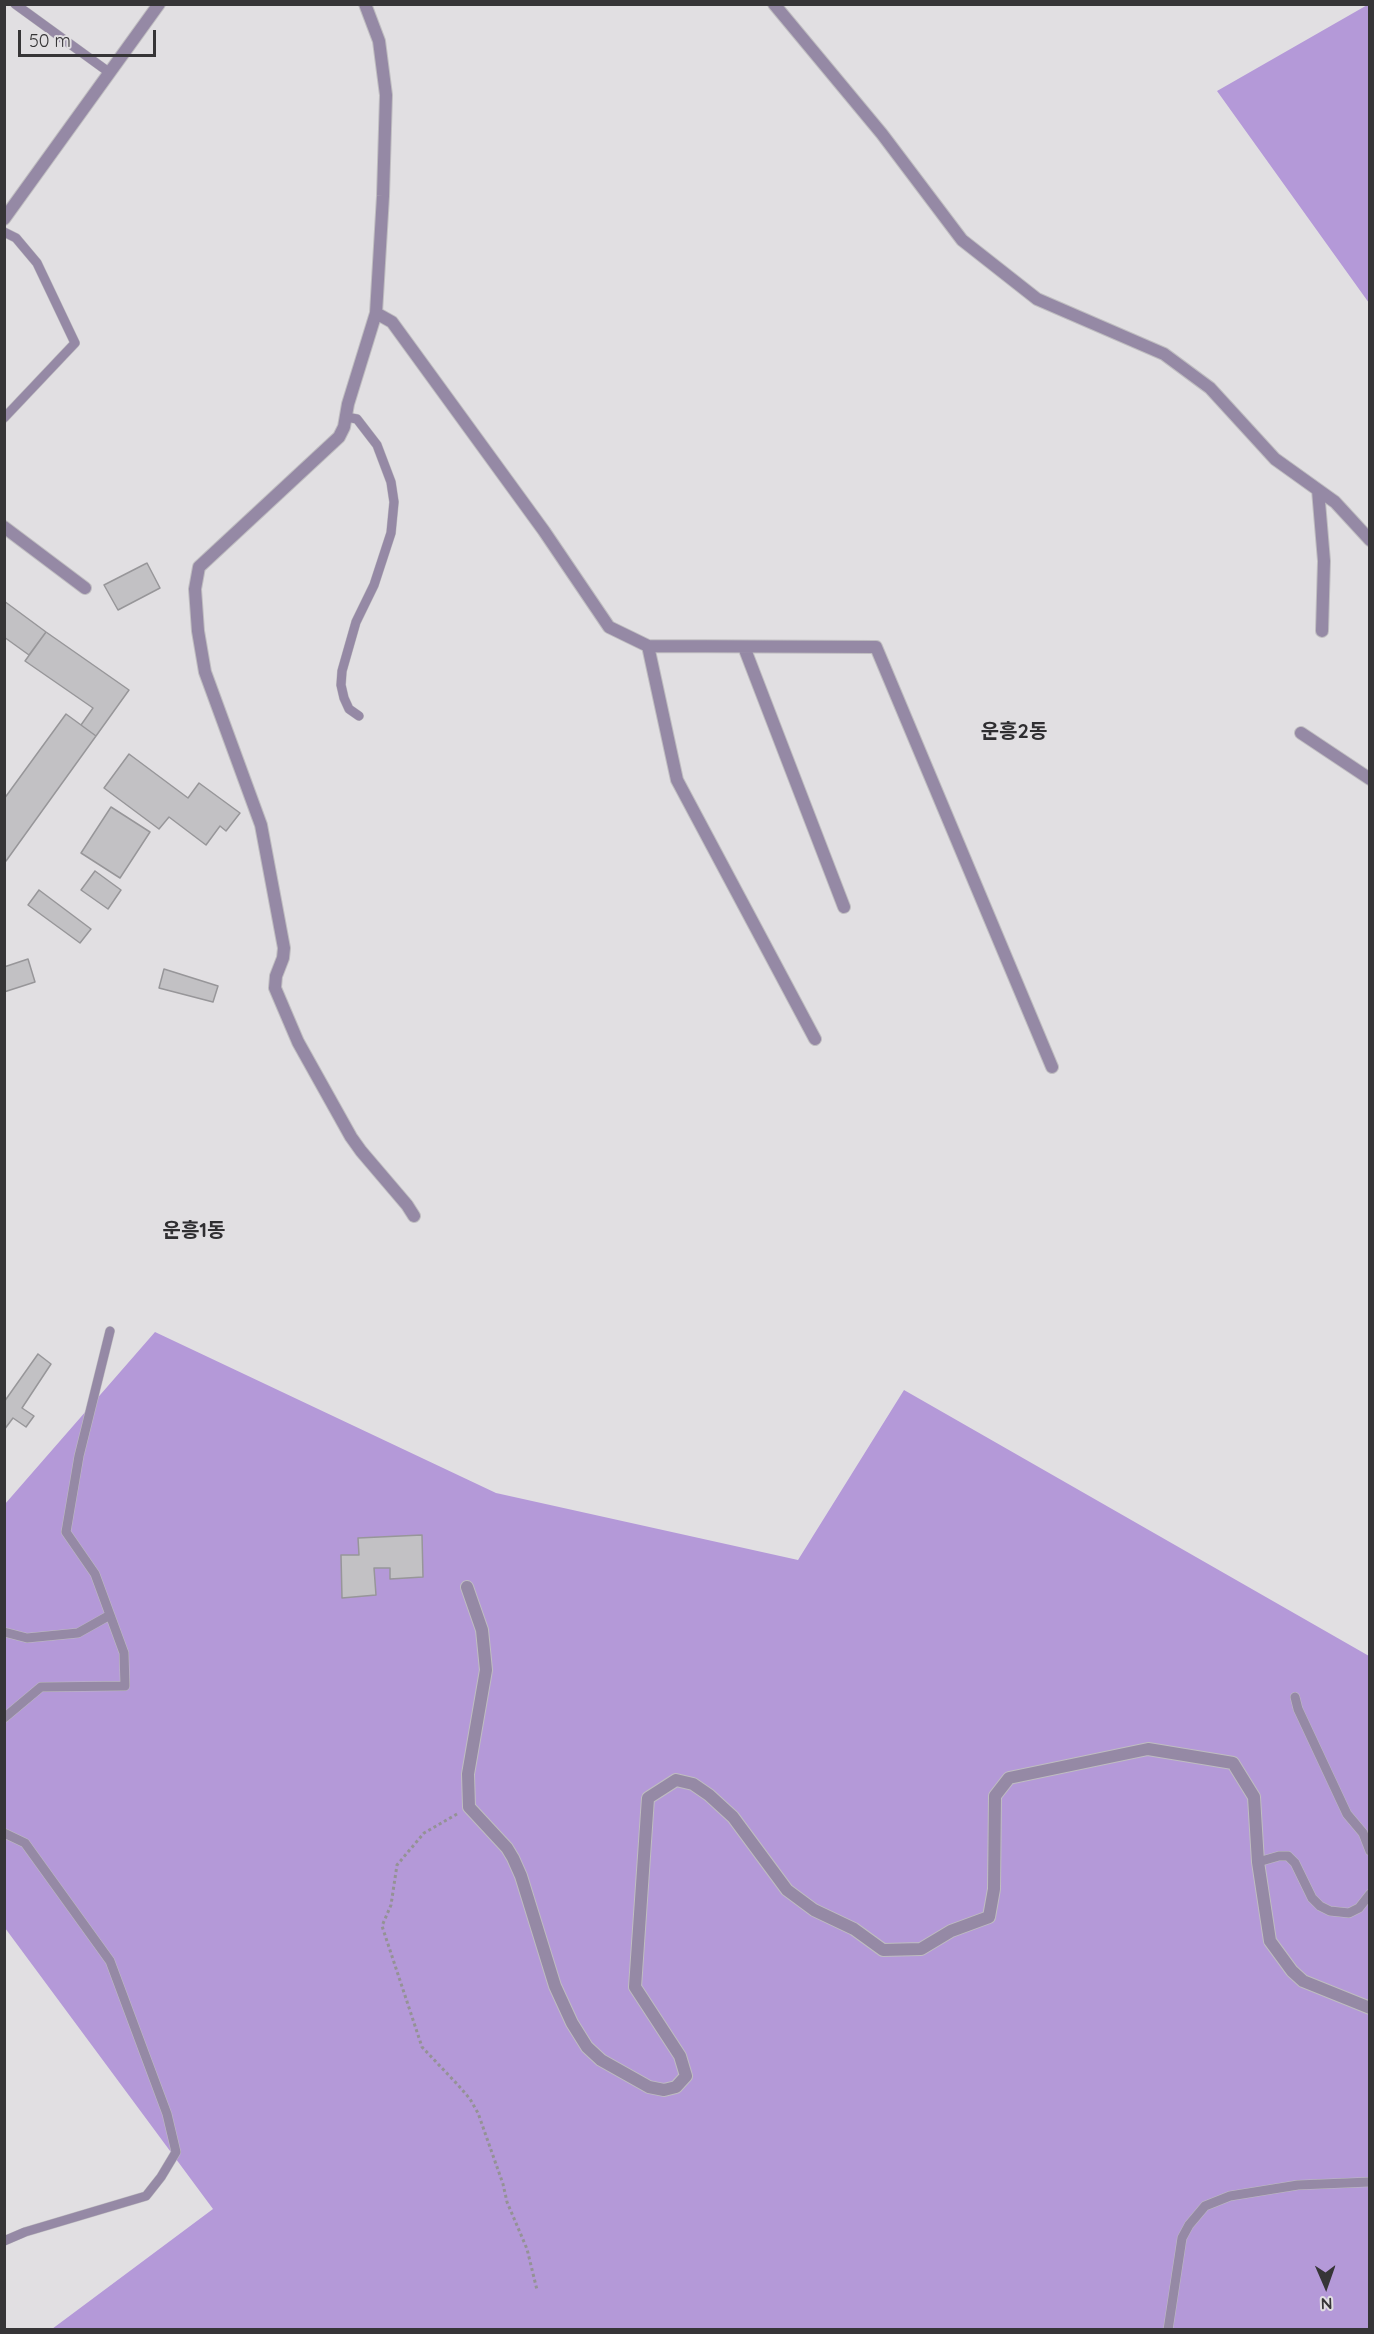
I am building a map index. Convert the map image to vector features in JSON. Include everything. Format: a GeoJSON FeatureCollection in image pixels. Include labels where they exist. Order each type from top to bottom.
{"type":"FeatureCollection","features":[{"type":"Feature","properties":{"kind":"street"},"geometry":{"type":"LineString","coordinates":[[4,219],[159,4]]}},
{"type":"Feature","properties":{"kind":"street"},"geometry":{"type":"LineString","coordinates":[[365,4],[379,41],[386,95],[384,196],[376,314],[339,437],[199,567],[195,589],[198,631],[205,672],[261,825],[284,948],[275,988],[298,1042],[351,1137],[414,1216]]}},
{"type":"Feature","properties":{"kind":"street"},"geometry":{"type":"LineString","coordinates":[[774,4],[882,134],[962,240],[1037,299],[1164,354],[1210,388],[1275,459],[1335,502],[1370,540]]}},
{"type":"Feature","properties":{"kind":"street"},"geometry":{"type":"LineString","coordinates":[[376,314],[392,322],[544,531],[609,627],[648,646],[876,647],[1052,1067]]}},
{"type":"Feature","properties":{"kind":"street"},"geometry":{"type":"LineString","coordinates":[[1318,490],[1324,561],[1322,631]]}},
{"type":"Feature","properties":{"kind":"street"},"geometry":{"type":"LineString","coordinates":[[4,527],[85,588]]}},
{"type":"Feature","properties":{"kind":"street"},"geometry":{"type":"LineString","coordinates":[[648,646],[677,780],[814,1039]]}},
{"type":"Feature","properties":{"kind":"street"},"geometry":{"type":"LineString","coordinates":[[744,647],[843,907]]}},
{"type":"Feature","properties":{"kind":"street"},"geometry":{"type":"LineString","coordinates":[[1302,732],[1370,779]]}},
{"type":"Feature","properties":{"kind":"street"},"geometry":{"type":"LineString","coordinates":[[466,1587],[482,1630],[486,1670],[468,1774],[469,1807],[507,1848],[513,1858],[521,1876],[555,1986],[572,2023],[587,2047],[617,2071],[649,2087],[664,2090],[676,2087],[686,2076],[680,2056],[635,1987],[648,1798],[676,1780],[693,1784],[733,1817],[787,1890],[814,1911],[854,1929],[883,1950],[921,1949],[951,1931],[989,1917],[994,1889],[995,1796],[1009,1778],[1148,1749],[1233,1763],[1254,1797],[1258,1862],[1270,1941],[1303,1981],[1370,2008]]}},
{"type":"Feature","properties":{"kind":"lane"},"geometry":{"type":"LineString","coordinates":[[15,4],[110,72]]}},
{"type":"Feature","properties":{"kind":"lane"},"geometry":{"type":"LineString","coordinates":[[4,232],[16,238],[37,263],[75,343],[4,418]]}},
{"type":"Feature","properties":{"kind":"lane"},"geometry":{"type":"LineString","coordinates":[[346,417],[357,419],[377,446],[391,482],[394,502],[391,533],[374,585],[357,621],[342,671],[341,685],[344,698],[349,709],[359,716]]}},
{"type":"Feature","properties":{"kind":"lane"},"geometry":{"type":"LineString","coordinates":[[4,1718],[41,1687],[125,1686],[124,1653],[95,1574],[66,1532],[79,1456],[110,1331]]}},
{"type":"Feature","properties":{"kind":"lane"},"geometry":{"type":"LineString","coordinates":[[4,1632],[27,1638],[78,1633],[110,1615]]}},
{"type":"Feature","properties":{"kind":"lane"},"geometry":{"type":"LineString","coordinates":[[1295,1697],[1298,1709],[1347,1814],[1363,1833],[1370,1851]]}},
{"type":"Feature","properties":{"kind":"lane"},"geometry":{"type":"LineString","coordinates":[[4,1833],[25,1843],[110,1961],[167,2114],[176,2152],[146,2196],[25,2232],[4,2241]]}},
{"type":"Feature","properties":{"kind":"lane"},"geometry":{"type":"LineString","coordinates":[[1258,1862],[1288,1856],[1295,1863],[1312,1898],[1320,1906],[1330,1911],[1349,1913],[1359,1908],[1370,1894]]}},
{"type":"Feature","properties":{"kind":"lane"},"geometry":{"type":"LineString","coordinates":[[1168,2330],[1182,2238],[1189,2225],[1205,2206],[1230,2196],[1298,2185],[1370,2182]]}},
{"type":"Feature","properties":{"kind":"path"},"geometry":{"type":"LineString","coordinates":[[469,1807],[424,1833],[397,1864],[391,1905],[382,1926],[422,2047],[464,2092],[478,2113],[507,2202],[527,2249],[537,2289]]}},
{"type":"Feature","properties":{"kind":"shaded area"},"geometry":{"type":"Polygon","coordinates":[[[1370,5],[1369,303],[1217,91],[1370,5]]]}},
{"type":"Feature","properties":{"kind":"shaded area"},"geometry":{"type":"Polygon","coordinates":[[[155,1332],[496,1493],[798,1560],[904,1390],[1369,1656],[1369,2329],[52,2329],[213,2209],[5,1928],[5,1504],[155,1332]]]}},
{"type":"Feature","properties":{"kind":"building"},"geometry":{"type":"Polygon","coordinates":[[[147,563],[160,588],[118,610],[104,585],[147,563]]]}},
{"type":"Feature","properties":{"kind":"building"},"geometry":{"type":"Polygon","coordinates":[[[4,601],[46,632],[29,655],[4,637],[4,601]]]}},
{"type":"Feature","properties":{"kind":"building"},"geometry":{"type":"Polygon","coordinates":[[[46,632],[129,690],[96,736],[81,725],[93,708],[25,661],[46,632]]]}},
{"type":"Feature","properties":{"kind":"building"},"geometry":{"type":"Polygon","coordinates":[[[66,714],[96,736],[6,861],[4,860],[4,799],[66,714]]]}},
{"type":"Feature","properties":{"kind":"building"},"geometry":{"type":"Polygon","coordinates":[[[129,754],[188,798],[199,783],[240,813],[226,831],[220,826],[206,845],[169,817],[159,829],[104,788],[129,754]]]}},
{"type":"Feature","properties":{"kind":"building"},"geometry":{"type":"Polygon","coordinates":[[[111,807],[150,832],[120,878],[81,853],[111,807]]]}},
{"type":"Feature","properties":{"kind":"building"},"geometry":{"type":"Polygon","coordinates":[[[95,871],[121,890],[108,909],[81,890],[95,871]]]}},
{"type":"Feature","properties":{"kind":"building"},"geometry":{"type":"Polygon","coordinates":[[[39,890],[91,929],[80,943],[28,905],[39,890]]]}},
{"type":"Feature","properties":{"kind":"building"},"geometry":{"type":"Polygon","coordinates":[[[28,959],[35,982],[4,992],[4,967],[28,959]]]}},
{"type":"Feature","properties":{"kind":"building"},"geometry":{"type":"Polygon","coordinates":[[[164,969],[218,986],[213,1002],[159,988],[164,969]]]}},
{"type":"Feature","properties":{"kind":"building"},"geometry":{"type":"Polygon","coordinates":[[[38,1354],[51,1364],[22,1408],[34,1416],[26,1427],[13,1418],[4,1430],[4,1402],[38,1354]]]}},
{"type":"Feature","properties":{"kind":"building"},"geometry":{"type":"Polygon","coordinates":[[[422,1535],[423,1577],[390,1579],[390,1568],[374,1568],[376,1595],[342,1598],[341,1555],[359,1555],[358,1538],[422,1535]]]}},
{"type":"Feature","properties":{"kind":"district","name":"운흥2동"},"geometry":{"type":"Point","coordinates":[1014,732]}},
{"type":"Feature","properties":{"kind":"district","name":"운흥1동"},"geometry":{"type":"Point","coordinates":[194,1231]}}]}
